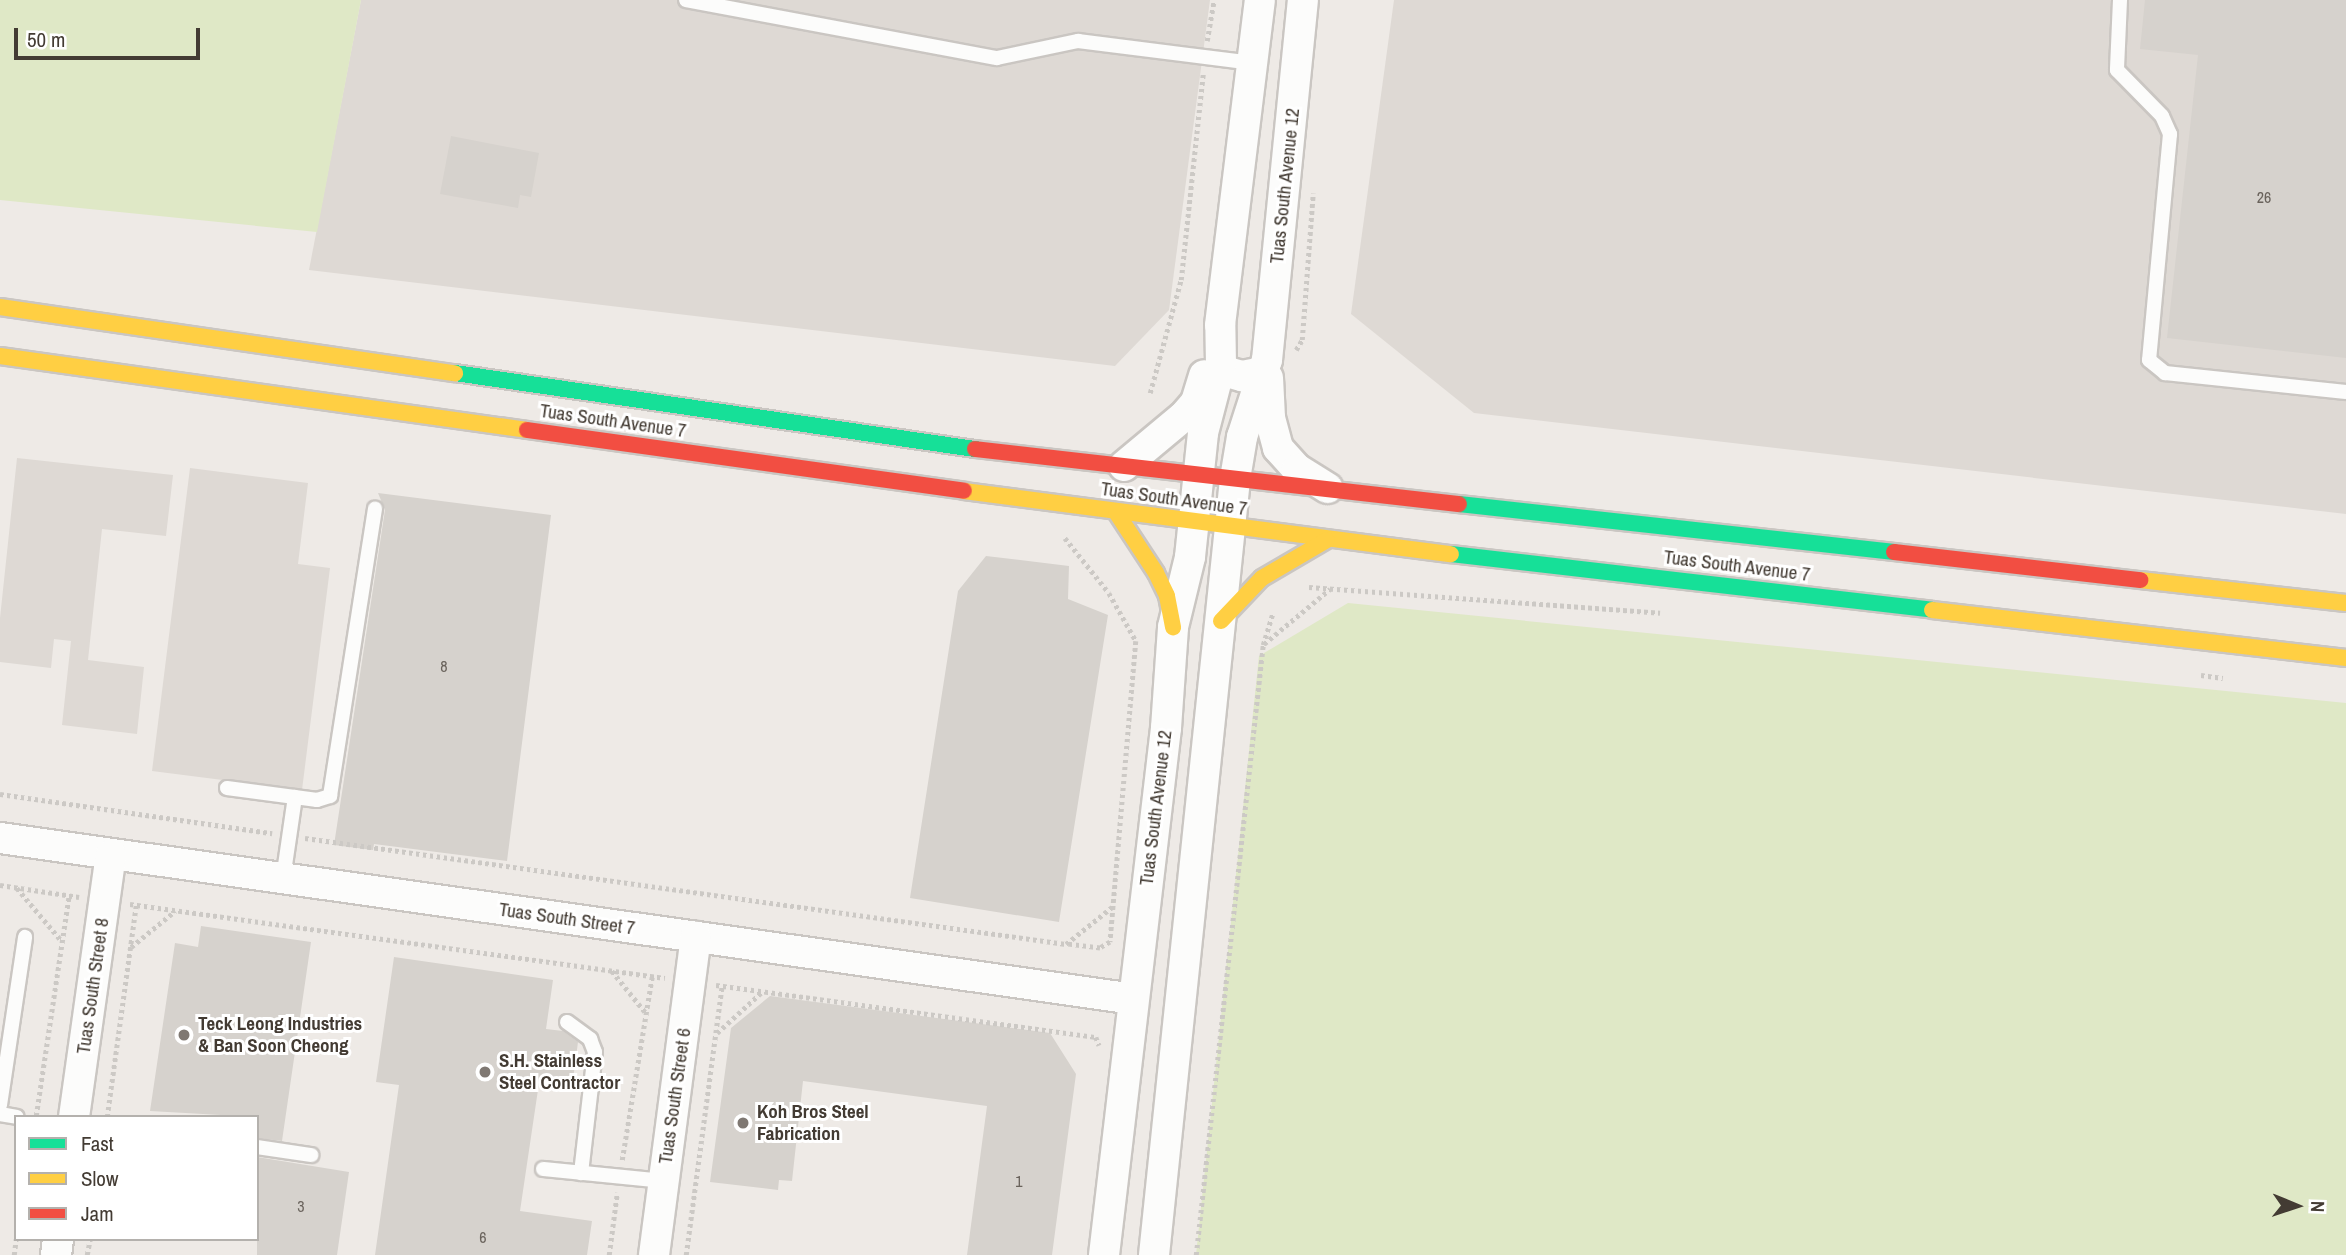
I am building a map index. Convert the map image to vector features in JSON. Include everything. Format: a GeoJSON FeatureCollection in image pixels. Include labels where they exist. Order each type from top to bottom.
{"type":"FeatureCollection","features":[{"type":"Feature","properties":{"kind":"street","name":"Tuas South Avenue 12"},"geometry":{"type":"LineString","coordinates":[[1104,1255],[1166,728],[1173,628],[1195,523],[1203,433],[1221,364],[1220,325],[1260,0]]}},
{"type":"Feature","properties":{"kind":"street","name":"Tuas South Avenue 12"},"geometry":{"type":"LineString","coordinates":[[1154,1255],[1235,479],[1242,437],[1265,366],[1303,0]]}},
{"type":"Feature","properties":{"kind":"street","name":"Tuas South Avenue 7"},"geometry":{"type":"LineString","coordinates":[[0,307],[996,452],[2346,603]]}},
{"type":"Feature","properties":{"kind":"street"},"geometry":{"type":"LineString","coordinates":[[1124,466],[1196,402],[1220,325]]}},
{"type":"Feature","properties":{"kind":"street","name":"Tuas South Avenue 7"},"geometry":{"type":"LineString","coordinates":[[0,356],[1231,529],[2346,658]]}},
{"type":"Feature","properties":{"kind":"street"},"geometry":{"type":"LineString","coordinates":[[1221,364],[1234,375],[1265,366],[1270,418],[1278,448],[1297,469],[1329,489]]}},
{"type":"Feature","properties":{"kind":"street"},"geometry":{"type":"LineString","coordinates":[[1116,512],[1156,573],[1167,596],[1173,628]]}},
{"type":"Feature","properties":{"kind":"street"},"geometry":{"type":"LineString","coordinates":[[1221,621],[1262,578],[1326,540]]}},
{"type":"Feature","properties":{"kind":"street","name":"Tuas South Street 7"},"geometry":{"type":"LineString","coordinates":[[0,838],[1134,999]]}},
{"type":"Feature","properties":{"kind":"street","name":"Tuas South Street 8"},"geometry":{"type":"LineString","coordinates":[[74,1115],[111,855]]}},
{"type":"Feature","properties":{"kind":"street","name":"Tuas South Street 6"},"geometry":{"type":"LineString","coordinates":[[654,1255],[696,937]]}},
{"type":"Feature","properties":{"kind":"lane"},"geometry":{"type":"LineString","coordinates":[[687,0],[997,58],[1078,41],[1253,63]]}},
{"type":"Feature","properties":{"kind":"lane"},"geometry":{"type":"LineString","coordinates":[[2120,0],[2117,70],[2162,116],[2170,134],[2149,360],[2165,373],[2346,393]]}},
{"type":"Feature","properties":{"kind":"lane"},"geometry":{"type":"LineString","coordinates":[[227,789],[324,800],[333,787],[375,509]]}},
{"type":"Feature","properties":{"kind":"lane"},"geometry":{"type":"LineString","coordinates":[[283,879],[295,797]]}},
{"type":"Feature","properties":{"kind":"lane"},"geometry":{"type":"LineString","coordinates":[[0,1105],[24,937]]}},
{"type":"Feature","properties":{"kind":"lane"},"geometry":{"type":"LineString","coordinates":[[567,1022],[590,1039],[596,1052],[581,1173]]}},
{"type":"Feature","properties":{"kind":"lane"},"geometry":{"type":"LineString","coordinates":[[259,1147],[311,1155]]}},
{"type":"Feature","properties":{"kind":"lane"},"geometry":{"type":"LineString","coordinates":[[543,1169],[664,1181]]}},
{"type":"Feature","properties":{"kind":"path"},"geometry":{"type":"LineString","coordinates":[[1150,394],[1181,280],[1205,55],[1214,0]]}},
{"type":"Feature","properties":{"kind":"path"},"geometry":{"type":"LineString","coordinates":[[1296,586],[1673,614]]}},
{"type":"Feature","properties":{"kind":"path"},"geometry":{"type":"LineString","coordinates":[[1264,645],[1331,588]]}},
{"type":"Feature","properties":{"kind":"path"},"geometry":{"type":"LineString","coordinates":[[0,794],[1100,948],[1110,942],[1136,641],[1109,593]]}},
{"type":"Feature","properties":{"kind":"path"},"geometry":{"type":"LineString","coordinates":[[1196,1255],[1264,645],[1278,599]]}},
{"type":"Feature","properties":{"kind":"path"},"geometry":{"type":"LineString","coordinates":[[2186,674],[2226,678]]}},
{"type":"Feature","properties":{"kind":"path"},"geometry":{"type":"LineString","coordinates":[[0,885],[1096,1037],[1100,1042]]}},
{"type":"Feature","properties":{"kind":"path"},"geometry":{"type":"LineString","coordinates":[[17,888],[62,941]]}},
{"type":"Feature","properties":{"kind":"path"},"geometry":{"type":"LineString","coordinates":[[36,1115],[69,896]]}},
{"type":"Feature","properties":{"kind":"path"},"geometry":{"type":"LineString","coordinates":[[107,1115],[136,905]]}},
{"type":"Feature","properties":{"kind":"path"},"geometry":{"type":"LineString","coordinates":[[1066,944],[1113,906]]}},
{"type":"Feature","properties":{"kind":"path"},"geometry":{"type":"LineString","coordinates":[[131,947],[176,911]]}},
{"type":"Feature","properties":{"kind":"path"},"geometry":{"type":"LineString","coordinates":[[611,970],[646,1013]]}},
{"type":"Feature","properties":{"kind":"path"},"geometry":{"type":"LineString","coordinates":[[609,1255],[652,976]]}},
{"type":"Feature","properties":{"kind":"path"},"geometry":{"type":"LineString","coordinates":[[686,1255],[722,986]]}},
{"type":"Feature","properties":{"kind":"path"},"geometry":{"type":"LineString","coordinates":[[716,1034],[763,991]]}},
{"type":"Feature","properties":{"kind":"shaded area"},"geometry":{"type":"Polygon","coordinates":[[[361,0],[1210,0],[1169,310],[1115,366],[309,270],[361,0]]]}},
{"type":"Feature","properties":{"kind":"shaded area"},"geometry":{"type":"Polygon","coordinates":[[[1394,0],[2346,0],[2346,514],[1474,413],[1351,314],[1394,0]]]}},
{"type":"Feature","properties":{"kind":"shaded area"},"geometry":{"type":"Polygon","coordinates":[[[17,458],[173,475],[166,536],[102,529],[88,660],[144,667],[137,734],[62,725],[71,641],[54,639],[51,668],[0,662],[0,618],[17,458]]]}},
{"type":"Feature","properties":{"kind":"shaded area"},"geometry":{"type":"Polygon","coordinates":[[[190,468],[308,483],[298,564],[330,568],[302,790],[152,771],[190,468]]]}},
{"type":"Feature","properties":{"kind":"green space"},"geometry":{"type":"Polygon","coordinates":[[[0,0],[361,0],[317,232],[0,200],[0,0]]]}},
{"type":"Feature","properties":{"kind":"green space"},"geometry":{"type":"Polygon","coordinates":[[[1348,603],[2346,703],[2346,1255],[1196,1255],[1259,656],[1348,603]]]}},
{"type":"Feature","properties":{"kind":"building"},"geometry":{"type":"Polygon","coordinates":[[[2145,0],[2346,0],[2346,358],[2167,338],[2198,55],[2140,49],[2145,0]]]}},
{"type":"Feature","properties":{"kind":"building"},"geometry":{"type":"Polygon","coordinates":[[[451,136],[539,153],[531,197],[520,195],[518,208],[440,194],[451,136]]]}},
{"type":"Feature","properties":{"kind":"building"},"geometry":{"type":"Polygon","coordinates":[[[378,493],[551,515],[507,861],[374,844],[373,850],[334,845],[385,510],[378,493]]]}},
{"type":"Feature","properties":{"kind":"building"},"geometry":{"type":"Polygon","coordinates":[[[986,556],[1069,566],[1068,599],[1108,615],[1059,922],[910,898],[958,591],[986,556]]]}},
{"type":"Feature","properties":{"kind":"building"},"geometry":{"type":"Polygon","coordinates":[[[201,926],[311,942],[282,1141],[259,1138],[259,1115],[150,1111],[175,943],[198,947],[201,926]]]}},
{"type":"Feature","properties":{"kind":"building"},"geometry":{"type":"Polygon","coordinates":[[[394,957],[553,980],[546,1029],[563,1031],[578,1042],[572,1087],[539,1083],[520,1211],[592,1221],[587,1255],[375,1255],[399,1085],[376,1082],[394,957]]]}},
{"type":"Feature","properties":{"kind":"building"},"geometry":{"type":"Polygon","coordinates":[[[770,996],[1050,1033],[1076,1074],[1052,1255],[967,1255],[987,1106],[803,1081],[792,1181],[779,1180],[778,1190],[710,1182],[731,1028],[770,996]]]}},
{"type":"Feature","properties":{"kind":"building"},"geometry":{"type":"Polygon","coordinates":[[[259,1157],[349,1172],[337,1255],[257,1255],[259,1157]]]}},
{"type":"Feature","properties":{"kind":"traffic: fast"},"geometry":{"type":"LineString","coordinates":[[455,373],[975,449]]}},
{"type":"Feature","properties":{"kind":"traffic: fast"},"geometry":{"type":"LineString","coordinates":[[1459,504],[1894,552]]}},
{"type":"Feature","properties":{"kind":"traffic: fast"},"geometry":{"type":"LineString","coordinates":[[1451,554],[1932,610]]}},
{"type":"Feature","properties":{"kind":"traffic: slow"},"geometry":{"type":"LineString","coordinates":[[0,307],[455,373]]}},
{"type":"Feature","properties":{"kind":"traffic: slow"},"geometry":{"type":"LineString","coordinates":[[0,356],[527,430]]}},
{"type":"Feature","properties":{"kind":"traffic: slow"},"geometry":{"type":"LineString","coordinates":[[964,491],[1451,554]]}},
{"type":"Feature","properties":{"kind":"traffic: slow"},"geometry":{"type":"LineString","coordinates":[[1116,512],[1156,573],[1167,596],[1173,627]]}},
{"type":"Feature","properties":{"kind":"traffic: slow"},"geometry":{"type":"LineString","coordinates":[[1221,621],[1262,578],[1327,540]]}},
{"type":"Feature","properties":{"kind":"traffic: slow"},"geometry":{"type":"LineString","coordinates":[[2140,580],[2346,603]]}},
{"type":"Feature","properties":{"kind":"traffic: slow"},"geometry":{"type":"LineString","coordinates":[[1932,610],[2346,658]]}},
{"type":"Feature","properties":{"kind":"traffic: jam"},"geometry":{"type":"LineString","coordinates":[[527,430],[964,491]]}},
{"type":"Feature","properties":{"kind":"traffic: jam"},"geometry":{"type":"LineString","coordinates":[[975,449],[1459,504]]}},
{"type":"Feature","properties":{"kind":"traffic: jam"},"geometry":{"type":"LineString","coordinates":[[1894,552],[2140,580]]}},
{"type":"Feature","properties":{"kind":"place","name":"Teck Leong Industries & Ban Soon Cheong"},"geometry":{"type":"Point","coordinates":[184,1035]}},
{"type":"Feature","properties":{"kind":"place","name":"S.H. Stainless Steel Contractor"},"geometry":{"type":"Point","coordinates":[485,1072]}},
{"type":"Feature","properties":{"kind":"place","name":"Koh Bros Steel Fabrication"},"geometry":{"type":"Point","coordinates":[743,1123]}}]}
